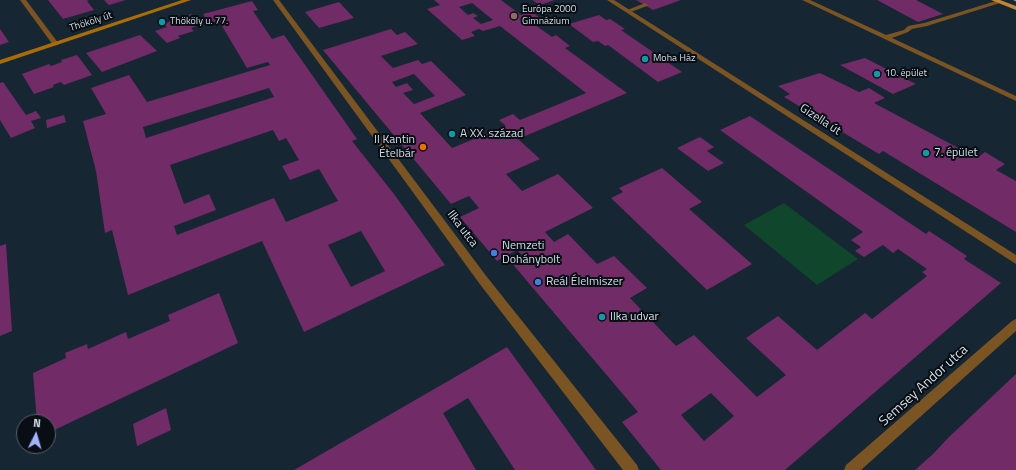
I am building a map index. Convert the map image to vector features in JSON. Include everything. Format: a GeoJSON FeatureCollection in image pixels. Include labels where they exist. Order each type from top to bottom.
{"type":"FeatureCollection","features":[{"type":"Feature","properties":{"kind":"main road","name":"Thököly út"},"geometry":{"type":"LineString","coordinates":[[0,62],[188,0]]}},
{"type":"Feature","properties":{"kind":"main road"},"geometry":{"type":"LineString","coordinates":[[996,1],[1016,8]]}},
{"type":"Feature","properties":{"kind":"street"},"geometry":{"type":"LineString","coordinates":[[23,0],[55,44]]}},
{"type":"Feature","properties":{"kind":"street","name":"Ilka utca"},"geometry":{"type":"LineString","coordinates":[[276,0],[483,280],[632,470]]}},
{"type":"Feature","properties":{"kind":"street","name":"Gizella út"},"geometry":{"type":"LineString","coordinates":[[610,0],[1016,260]]}},
{"type":"Feature","properties":{"kind":"street"},"geometry":{"type":"LineString","coordinates":[[805,0],[1016,99]]}},
{"type":"Feature","properties":{"kind":"street"},"geometry":{"type":"LineString","coordinates":[[885,38],[906,31],[910,28],[924,25],[996,1]]}},
{"type":"Feature","properties":{"kind":"street"},"geometry":{"type":"LineString","coordinates":[[628,11],[644,5]]}},
{"type":"Feature","properties":{"kind":"street","name":"Semsey Andor utca"},"geometry":{"type":"LineString","coordinates":[[851,470],[1016,324]]}},
{"type":"Feature","properties":{"kind":"green space"},"geometry":{"type":"Polygon","coordinates":[[[784,203],[858,259],[817,285],[744,225],[784,203]]]}},
{"type":"Feature","properties":{"kind":"building"},"geometry":{"type":"Polygon","coordinates":[[[48,0],[89,0],[87,1],[94,10],[63,19],[48,0]]]}},
{"type":"Feature","properties":{"kind":"building"},"geometry":{"type":"Polygon","coordinates":[[[104,0],[126,0],[109,5],[104,0]]]}},
{"type":"Feature","properties":{"kind":"building"},"geometry":{"type":"Polygon","coordinates":[[[434,0],[501,0],[521,15],[531,11],[544,21],[534,24],[552,37],[556,35],[570,46],[565,48],[627,93],[518,139],[540,159],[506,174],[522,191],[558,174],[593,208],[545,232],[554,242],[568,234],[597,264],[614,256],[647,288],[630,298],[676,346],[694,335],[757,397],[786,375],[746,338],[778,316],[817,350],[865,313],[872,319],[927,276],[922,272],[927,269],[898,249],[893,253],[883,245],[864,257],[855,251],[861,247],[851,240],[863,232],[720,130],[750,116],[926,234],[929,231],[967,256],[964,259],[1001,283],[785,470],[661,470],[622,422],[638,412],[510,261],[522,255],[517,250],[497,261],[460,217],[479,208],[469,196],[451,204],[323,50],[391,29],[397,35],[405,32],[418,44],[381,56],[393,68],[418,60],[422,64],[431,61],[466,95],[420,113],[452,148],[506,126],[499,120],[513,114],[520,120],[586,93],[500,26],[483,31],[479,29],[471,32],[475,36],[462,40],[427,9],[440,5],[434,0]],[[472,3],[459,7],[468,15],[473,13],[478,16],[473,18],[481,24],[493,20],[472,3]],[[414,74],[392,82],[396,87],[407,83],[413,90],[403,93],[414,104],[435,96],[414,74]],[[711,393],[681,415],[704,441],[734,416],[711,393]]]}},
{"type":"Feature","properties":{"kind":"building"},"geometry":{"type":"Polygon","coordinates":[[[532,0],[555,0],[540,5],[532,0]]]}},
{"type":"Feature","properties":{"kind":"building"},"geometry":{"type":"Polygon","coordinates":[[[636,0],[681,0],[653,10],[636,0]]]}},
{"type":"Feature","properties":{"kind":"building"},"geometry":{"type":"Polygon","coordinates":[[[877,0],[916,0],[943,14],[918,22],[877,0]]]}},
{"type":"Feature","properties":{"kind":"building"},"geometry":{"type":"Polygon","coordinates":[[[252,1],[258,10],[253,11],[272,39],[284,35],[357,139],[352,141],[394,194],[445,265],[304,332],[262,241],[128,295],[112,230],[105,233],[96,171],[83,121],[106,114],[91,88],[129,75],[147,102],[270,65],[268,62],[247,68],[219,21],[209,24],[203,14],[252,1]],[[269,88],[143,127],[146,138],[274,97],[269,88]],[[273,130],[170,165],[184,204],[209,194],[216,210],[174,226],[177,235],[274,198],[286,222],[338,201],[319,169],[290,180],[282,166],[299,160],[286,138],[279,141],[273,130]],[[361,231],[328,245],[351,287],[385,271],[361,231]]]}},
{"type":"Feature","properties":{"kind":"building"},"geometry":{"type":"Polygon","coordinates":[[[339,2],[354,18],[319,28],[305,12],[339,2]]]}},
{"type":"Feature","properties":{"kind":"building"},"geometry":{"type":"Polygon","coordinates":[[[191,14],[202,24],[191,28],[194,31],[178,36],[180,38],[167,43],[155,31],[167,27],[163,24],[191,14]]]}},
{"type":"Feature","properties":{"kind":"building","name":"Moha Ház"},"geometry":{"type":"Polygon","coordinates":[[[599,15],[606,20],[610,19],[625,29],[621,30],[682,72],[658,82],[608,45],[605,46],[598,41],[593,42],[569,24],[599,15]]]}},
{"type":"Feature","properties":{"kind":"building"},"geometry":{"type":"Polygon","coordinates":[[[0,29],[9,42],[0,45],[0,29]]]}},
{"type":"Feature","properties":{"kind":"building"},"geometry":{"type":"Polygon","coordinates":[[[140,35],[157,51],[102,72],[86,53],[140,35]]]}},
{"type":"Feature","properties":{"kind":"building"},"geometry":{"type":"Polygon","coordinates":[[[77,55],[92,75],[64,85],[61,82],[53,85],[54,87],[34,94],[22,74],[49,64],[51,66],[62,62],[61,60],[77,55]]]}},
{"type":"Feature","properties":{"kind":"building","name":"10. épület"},"geometry":{"type":"Polygon","coordinates":[[[865,58],[916,84],[893,94],[840,65],[865,58]]]}},
{"type":"Feature","properties":{"kind":"building","name":"7. épület"},"geometry":{"type":"Polygon","coordinates":[[[820,73],[859,92],[869,88],[885,98],[874,103],[977,158],[985,152],[1005,164],[996,170],[1016,181],[1016,232],[883,151],[879,154],[784,97],[790,94],[778,86],[820,73]]]}},
{"type":"Feature","properties":{"kind":"building"},"geometry":{"type":"Polygon","coordinates":[[[3,82],[26,115],[36,111],[41,118],[31,121],[35,128],[11,138],[0,120],[0,83],[3,82]]]}},
{"type":"Feature","properties":{"kind":"building"},"geometry":{"type":"Polygon","coordinates":[[[64,115],[66,122],[47,128],[46,120],[64,115]]]}},
{"type":"Feature","properties":{"kind":"building"},"geometry":{"type":"Polygon","coordinates":[[[700,137],[714,147],[707,151],[724,163],[708,171],[677,148],[700,137]]]}},
{"type":"Feature","properties":{"kind":"building"},"geometry":{"type":"Polygon","coordinates":[[[662,168],[702,202],[689,209],[752,264],[707,290],[611,198],[623,192],[619,188],[662,168]]]}},
{"type":"Feature","properties":{"kind":"building"},"geometry":{"type":"Polygon","coordinates":[[[6,244],[12,331],[0,336],[0,246],[6,244]]]}},
{"type":"Feature","properties":{"kind":"building"},"geometry":{"type":"Polygon","coordinates":[[[219,293],[238,343],[56,429],[56,414],[36,414],[33,373],[66,358],[65,353],[87,344],[88,349],[126,332],[128,339],[170,321],[168,315],[219,293]]]}},
{"type":"Feature","properties":{"kind":"building"},"geometry":{"type":"Polygon","coordinates":[[[507,347],[596,470],[515,470],[468,398],[443,413],[476,470],[294,470],[507,347]]]}},
{"type":"Feature","properties":{"kind":"building"},"geometry":{"type":"Polygon","coordinates":[[[1016,374],[1016,470],[915,470],[933,454],[1016,374]]]}},
{"type":"Feature","properties":{"kind":"building"},"geometry":{"type":"Polygon","coordinates":[[[166,408],[171,430],[137,446],[133,424],[166,408]]]}},
{"type":"Feature","properties":{"kind":"place","name":"Európa 2000 Gimnázium"},"geometry":{"type":"Point","coordinates":[514,16]}},
{"type":"Feature","properties":{"kind":"place","name":"Thököly u. 77."},"geometry":{"type":"Point","coordinates":[162,22]}},
{"type":"Feature","properties":{"kind":"place","name":"Moha Ház"},"geometry":{"type":"Point","coordinates":[645,59]}},
{"type":"Feature","properties":{"kind":"place","name":"10. épület"},"geometry":{"type":"Point","coordinates":[877,74]}},
{"type":"Feature","properties":{"kind":"place","name":"A XX. század"},"geometry":{"type":"Point","coordinates":[452,134]}},
{"type":"Feature","properties":{"kind":"place","name":"Il Kantin Ételbár"},"geometry":{"type":"Point","coordinates":[423,147]}},
{"type":"Feature","properties":{"kind":"place","name":"7. épület"},"geometry":{"type":"Point","coordinates":[926,153]}},
{"type":"Feature","properties":{"kind":"place","name":"Nemzeti Dohánybolt"},"geometry":{"type":"Point","coordinates":[494,253]}},
{"type":"Feature","properties":{"kind":"place","name":"Reál Élelmiszer"},"geometry":{"type":"Point","coordinates":[538,282]}},
{"type":"Feature","properties":{"kind":"place","name":"Ilka udvar"},"geometry":{"type":"Point","coordinates":[602,317]}}]}
